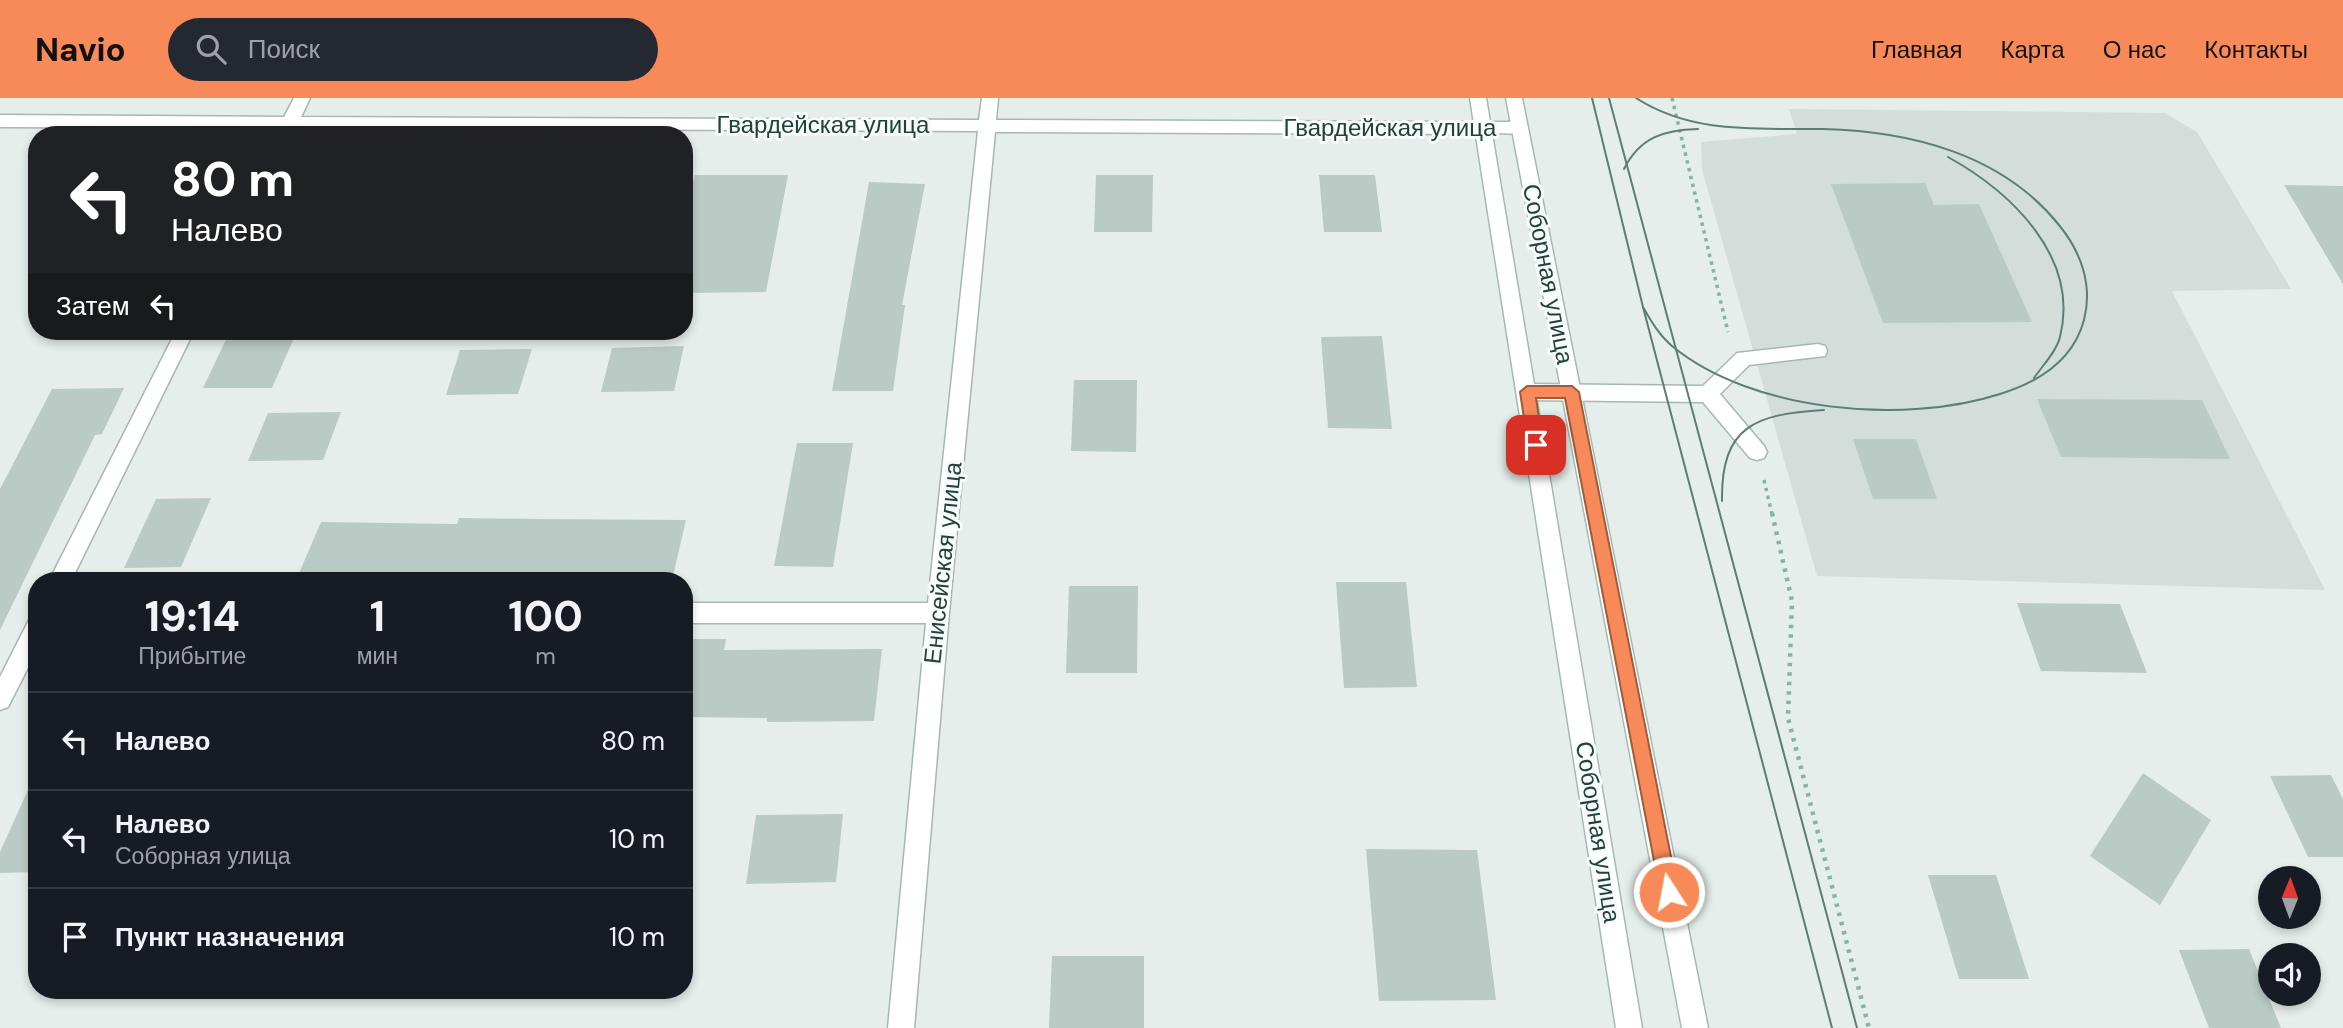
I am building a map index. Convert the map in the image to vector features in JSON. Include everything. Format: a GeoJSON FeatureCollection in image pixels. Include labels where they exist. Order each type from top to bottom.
{"type":"FeatureCollection","features":[{"type":"Feature","properties":{"kind":"main road"},"geometry":{"type":"LineString","coordinates":[[288,126],[302,98]]}},
{"type":"Feature","properties":{"kind":"main road","name":"Енисейская улица"},"geometry":{"type":"LineString","coordinates":[[901,1028],[938,613],[990,98]]}},
{"type":"Feature","properties":{"kind":"main road","name":"Соборная улица"},"geometry":{"type":"LineString","coordinates":[[1478,98],[1629,1028]]}},
{"type":"Feature","properties":{"kind":"main road","name":"Соборная улица"},"geometry":{"type":"LineString","coordinates":[[1514,98],[1695,1028]]}},
{"type":"Feature","properties":{"kind":"main road","name":"Гвардейская улица"},"geometry":{"type":"LineString","coordinates":[[0,121],[179,126]]}},
{"type":"Feature","properties":{"kind":"main road","name":"Гвардейская улица"},"geometry":{"type":"LineString","coordinates":[[693,127],[1519,128]]}},
{"type":"Feature","properties":{"kind":"main road"},"geometry":{"type":"LineString","coordinates":[[64,572],[180,340]]}},
{"type":"Feature","properties":{"kind":"main road"},"geometry":{"type":"LineString","coordinates":[[1527,392],[1708,394],[1744,358],[1818,351]]}},
{"type":"Feature","properties":{"kind":"main road"},"geometry":{"type":"LineString","coordinates":[[1708,394],[1757,452]]}},
{"type":"Feature","properties":{"kind":"main road"},"geometry":{"type":"LineString","coordinates":[[693,613],[938,613]]}},
{"type":"Feature","properties":{"kind":"main road"},"geometry":{"type":"LineString","coordinates":[[0,700],[28,645]]}},
{"type":"Feature","properties":{"kind":"path"},"geometry":{"type":"LineString","coordinates":[[1672,98],[1736,365]]}},
{"type":"Feature","properties":{"kind":"path"},"geometry":{"type":"LineString","coordinates":[[1757,452],[1793,601],[1788,718],[1870,1028]]}},
{"type":"Feature","properties":{"kind":"shaded area"},"geometry":{"type":"Polygon","coordinates":[[[1789,109],[2165,113],[2197,132],[2291,289],[2172,291],[2325,590],[1817,576],[1702,170],[1701,142],[1797,134],[1789,109]]]}},
{"type":"Feature","properties":{"kind":"building"},"geometry":{"type":"Polygon","coordinates":[[[695,175],[788,175],[766,292],[693,293],[695,175]]]}},
{"type":"Feature","properties":{"kind":"building"},"geometry":{"type":"Polygon","coordinates":[[[1096,175],[1153,175],[1152,232],[1094,232],[1096,175]]]}},
{"type":"Feature","properties":{"kind":"building"},"geometry":{"type":"Polygon","coordinates":[[[1319,175],[1375,175],[1382,232],[1324,232],[1319,175]]]}},
{"type":"Feature","properties":{"kind":"building"},"geometry":{"type":"Polygon","coordinates":[[[869,182],[925,184],[902,305],[905,305],[893,391],[832,391],[869,182]]]}},
{"type":"Feature","properties":{"kind":"building"},"geometry":{"type":"Polygon","coordinates":[[[1925,183],[1934,205],[1979,204],[2032,322],[1883,323],[1831,184],[1925,183]]]}},
{"type":"Feature","properties":{"kind":"building"},"geometry":{"type":"Polygon","coordinates":[[[2284,185],[2343,186],[2343,284],[2284,185]]]}},
{"type":"Feature","properties":{"kind":"building"},"geometry":{"type":"Polygon","coordinates":[[[1382,336],[1392,429],[1328,428],[1321,337],[1382,336]]]}},
{"type":"Feature","properties":{"kind":"building"},"geometry":{"type":"Polygon","coordinates":[[[226,340],[293,340],[272,388],[203,388],[226,340]]]}},
{"type":"Feature","properties":{"kind":"building"},"geometry":{"type":"Polygon","coordinates":[[[684,346],[674,391],[601,392],[612,348],[684,346]]]}},
{"type":"Feature","properties":{"kind":"building"},"geometry":{"type":"Polygon","coordinates":[[[532,349],[518,394],[446,395],[460,350],[532,349]]]}},
{"type":"Feature","properties":{"kind":"building"},"geometry":{"type":"Polygon","coordinates":[[[1074,380],[1137,380],[1136,452],[1071,451],[1074,380]]]}},
{"type":"Feature","properties":{"kind":"building"},"geometry":{"type":"Polygon","coordinates":[[[124,388],[102,434],[95,435],[0,630],[0,489],[52,389],[124,388]]]}},
{"type":"Feature","properties":{"kind":"building"},"geometry":{"type":"Polygon","coordinates":[[[2037,399],[2202,400],[2230,459],[2061,457],[2037,399]]]}},
{"type":"Feature","properties":{"kind":"building"},"geometry":{"type":"Polygon","coordinates":[[[341,412],[323,460],[248,461],[268,413],[341,412]]]}},
{"type":"Feature","properties":{"kind":"building"},"geometry":{"type":"Polygon","coordinates":[[[1853,439],[1916,439],[1937,499],[1873,499],[1853,439]]]}},
{"type":"Feature","properties":{"kind":"building"},"geometry":{"type":"Polygon","coordinates":[[[797,443],[853,443],[833,567],[774,566],[797,443]]]}},
{"type":"Feature","properties":{"kind":"building"},"geometry":{"type":"Polygon","coordinates":[[[211,498],[181,567],[124,568],[156,499],[211,498]]]}},
{"type":"Feature","properties":{"kind":"building"},"geometry":{"type":"Polygon","coordinates":[[[459,518],[686,520],[674,572],[300,572],[321,522],[457,524],[459,518]]]}},
{"type":"Feature","properties":{"kind":"building"},"geometry":{"type":"Polygon","coordinates":[[[1336,582],[1406,582],[1417,687],[1344,688],[1336,582]]]}},
{"type":"Feature","properties":{"kind":"building"},"geometry":{"type":"Polygon","coordinates":[[[1069,586],[1138,586],[1137,673],[1066,673],[1069,586]]]}},
{"type":"Feature","properties":{"kind":"building"},"geometry":{"type":"Polygon","coordinates":[[[2017,603],[2120,604],[2147,673],[2041,671],[2017,603]]]}},
{"type":"Feature","properties":{"kind":"building"},"geometry":{"type":"Polygon","coordinates":[[[693,639],[726,639],[724,650],[882,649],[874,721],[767,722],[767,718],[693,717],[693,639]]]}},
{"type":"Feature","properties":{"kind":"building"},"geometry":{"type":"Polygon","coordinates":[[[2143,773],[2211,820],[2160,905],[2090,856],[2143,773]]]}},
{"type":"Feature","properties":{"kind":"building"},"geometry":{"type":"Polygon","coordinates":[[[2331,775],[2343,799],[2343,857],[2308,857],[2270,776],[2331,775]]]}},
{"type":"Feature","properties":{"kind":"building"},"geometry":{"type":"Polygon","coordinates":[[[28,790],[28,872],[0,873],[0,852],[28,790]]]}},
{"type":"Feature","properties":{"kind":"building"},"geometry":{"type":"Polygon","coordinates":[[[843,814],[836,882],[746,884],[756,815],[843,814]]]}},
{"type":"Feature","properties":{"kind":"building"},"geometry":{"type":"Polygon","coordinates":[[[1366,849],[1477,850],[1496,1000],[1379,1001],[1366,849]]]}},
{"type":"Feature","properties":{"kind":"building"},"geometry":{"type":"Polygon","coordinates":[[[1928,875],[1996,875],[2029,979],[1959,979],[1928,875]]]}},
{"type":"Feature","properties":{"kind":"building"},"geometry":{"type":"Polygon","coordinates":[[[2249,949],[2258,971],[2258,1006],[2272,1006],[2281,1028],[2209,1028],[2179,950],[2249,949]]]}},
{"type":"Feature","properties":{"kind":"building"},"geometry":{"type":"Polygon","coordinates":[[[1052,956],[1144,956],[1144,1028],[1049,1028],[1052,956]]]}},
{"type":"Feature","properties":{"kind":"tram line"},"geometry":{"type":"LineString","coordinates":[[1592,98],[1643,307]]}},
{"type":"Feature","properties":{"kind":"tram line"},"geometry":{"type":"LineString","coordinates":[[1609,98],[1627,164]]}},
{"type":"Feature","properties":{"kind":"tram line"},"geometry":{"type":"LineString","coordinates":[[1636,98],[1658,110],[1703,124],[1751,129],[1856,131],[1889,135],[1952,151],[2010,180],[2036,201],[2067,235],[2079,258],[2086,282],[2084,320],[2072,347],[2063,358],[2028,383],[1962,404],[1875,410],[1786,398],[1744,386],[1705,368],[1676,349]]}},
{"type":"Feature","properties":{"kind":"tram line"},"geometry":{"type":"LineString","coordinates":[[1627,164],[1638,149],[1654,137],[1674,131],[1698,129]]}},
{"type":"Feature","properties":{"kind":"tram line"},"geometry":{"type":"LineString","coordinates":[[1948,157],[1995,189],[2016,208],[2035,230],[2050,254],[2060,280],[2064,308],[2058,343],[2034,378]]}},
{"type":"Feature","properties":{"kind":"tram line"},"geometry":{"type":"LineString","coordinates":[[1624,169],[1627,164]]}},
{"type":"Feature","properties":{"kind":"tram line"},"geometry":{"type":"LineString","coordinates":[[1627,164],[1676,349]]}},
{"type":"Feature","properties":{"kind":"tram line"},"geometry":{"type":"LineString","coordinates":[[1643,307],[1659,333],[1676,349]]}},
{"type":"Feature","properties":{"kind":"tram line"},"geometry":{"type":"LineString","coordinates":[[1643,307],[1832,1028]]}},
{"type":"Feature","properties":{"kind":"tram line"},"geometry":{"type":"LineString","coordinates":[[1676,349],[1857,1028]]}},
{"type":"Feature","properties":{"kind":"tram line"},"geometry":{"type":"LineString","coordinates":[[1722,501],[1723,476],[1728,456],[1736,440],[1747,429],[1779,415],[1824,410]]}},
{"type":"Feature","properties":{"kind":"route"},"geometry":{"type":"LineString","coordinates":[[1536,445],[1527,392],[1572,392],[1669,892]]}}]}
